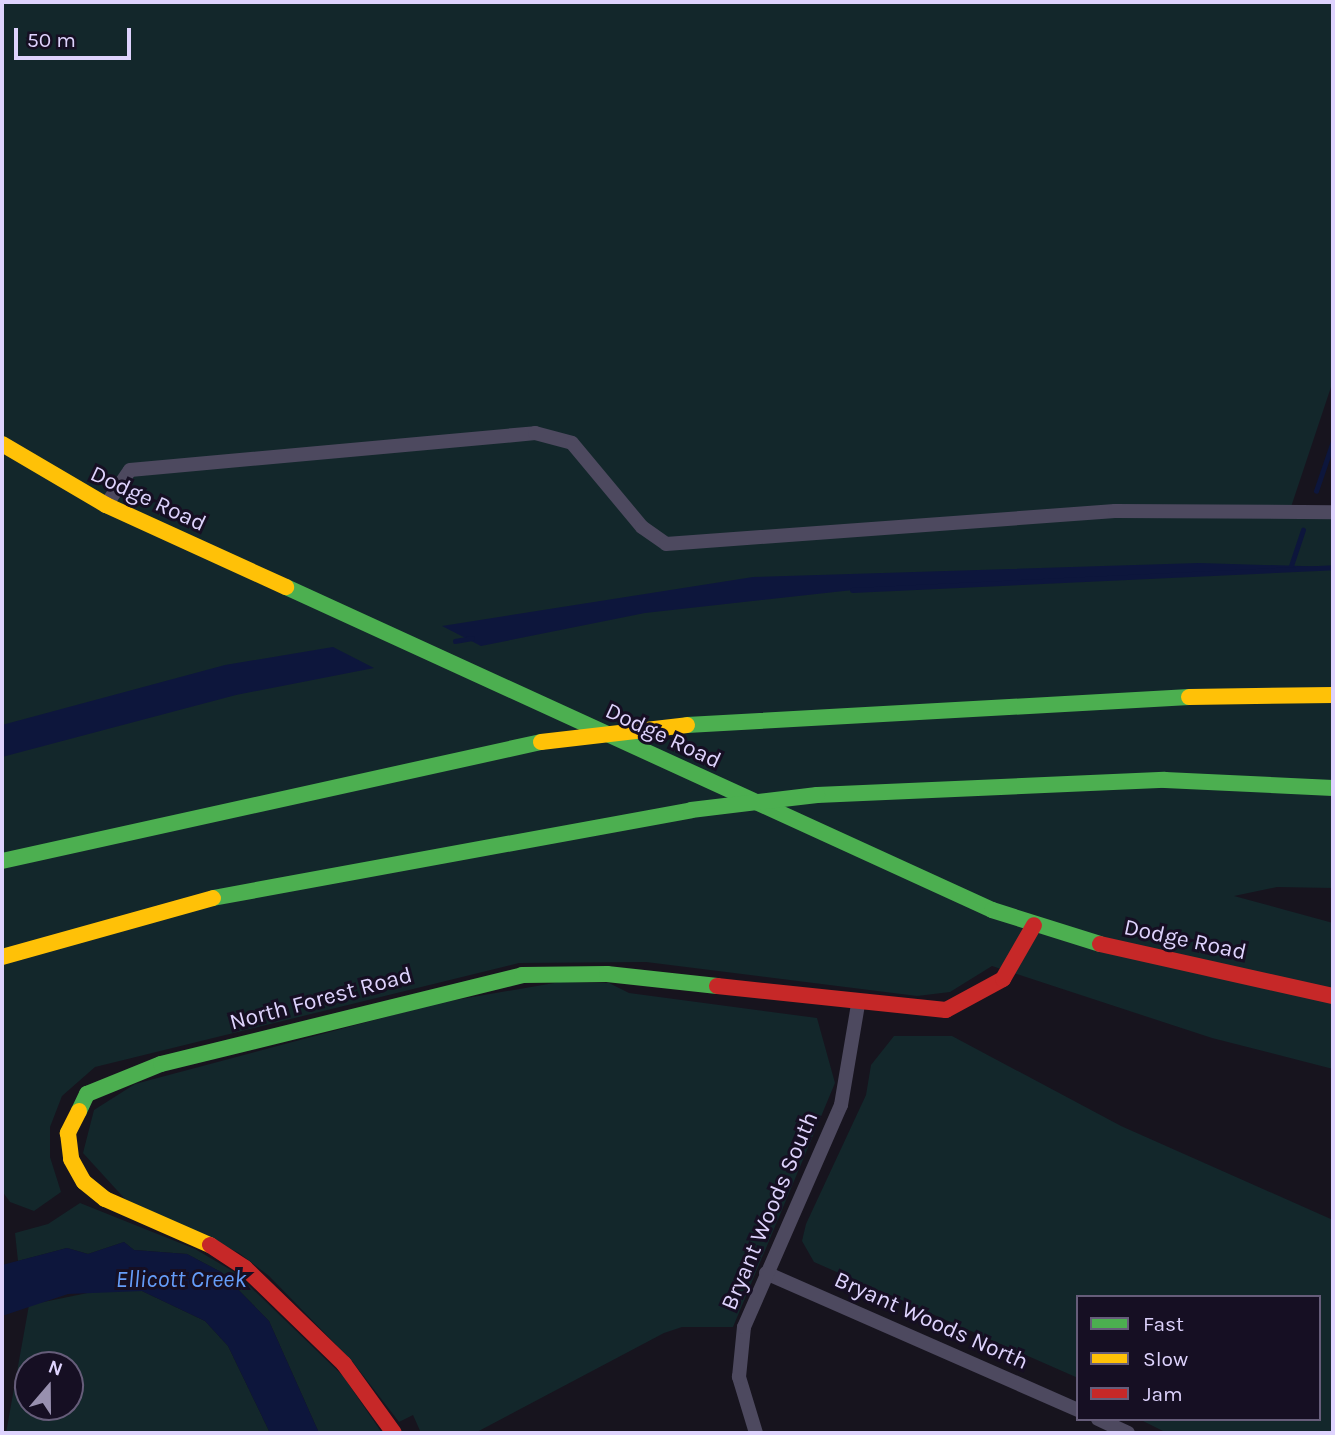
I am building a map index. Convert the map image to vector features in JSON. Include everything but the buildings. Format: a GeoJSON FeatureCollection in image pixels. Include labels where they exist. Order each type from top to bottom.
{"type":"FeatureCollection","features":[{"type":"Feature","properties":{"kind":"main road","name":"Dodge Road"},"geometry":{"type":"LineString","coordinates":[[2,444],[106,505],[1034,925],[1333,996]]}},
{"type":"Feature","properties":{"kind":"main road"},"geometry":{"type":"LineString","coordinates":[[2,861],[541,742],[687,726],[1089,699],[1333,695]]}},
{"type":"Feature","properties":{"kind":"main road"},"geometry":{"type":"LineString","coordinates":[[2,957],[155,910],[477,845],[691,810],[817,795],[1165,780],[1333,788]]}},
{"type":"Feature","properties":{"kind":"main road"},"geometry":{"type":"LineString","coordinates":[[1303,787],[1333,793]]}},
{"type":"Feature","properties":{"kind":"main road","name":"North Forest Road"},"geometry":{"type":"LineString","coordinates":[[394,1433],[344,1364],[245,1268],[205,1242],[104,1199],[84,1182],[71,1159],[68,1133],[87,1094],[174,1061],[522,975],[607,974],[923,1012],[964,1005],[1009,973],[1034,925]]}},
{"type":"Feature","properties":{"kind":"street"},"geometry":{"type":"LineString","coordinates":[[106,505],[130,470],[535,433],[572,443],[642,527],[666,544],[1115,511],[1333,512]]}},
{"type":"Feature","properties":{"kind":"street","name":"Bryant Woods South"},"geometry":{"type":"LineString","coordinates":[[756,1433],[738,1359],[766,1273],[845,1091],[858,1005]]}},
{"type":"Feature","properties":{"kind":"street","name":"Bryant Woods North"},"geometry":{"type":"LineString","coordinates":[[766,1273],[1076,1409]]}},
{"type":"Feature","properties":{"kind":"street"},"geometry":{"type":"LineString","coordinates":[[1102,1421],[1128,1433]]}},
{"type":"Feature","properties":{"kind":"green space"},"geometry":{"type":"Polygon","coordinates":[[[2,2],[1333,2],[1333,381],[1289,513],[1333,519],[1333,888],[1277,887],[1234,896],[1333,923],[1333,1069],[1212,1038],[992,966],[950,992],[917,996],[646,962],[519,963],[95,1067],[62,1096],[50,1127],[50,1157],[61,1192],[34,1211],[10,1202],[2,1191],[2,2]]]}},
{"type":"Feature","properties":{"kind":"green space"},"geometry":{"type":"Polygon","coordinates":[[[560,982],[609,983],[629,993],[817,1018],[835,1083],[733,1327],[682,1327],[664,1333],[475,1433],[421,1433],[413,1415],[399,1422],[352,1361],[269,1276],[239,1253],[125,1199],[83,1153],[94,1110],[135,1084],[438,1003],[560,982]]]}},
{"type":"Feature","properties":{"kind":"green space"},"geometry":{"type":"Polygon","coordinates":[[[894,1036],[952,1036],[1121,1126],[1333,1220],[1333,1433],[1167,1433],[1143,1421],[1321,1421],[1321,1295],[1076,1295],[1076,1377],[814,1262],[802,1241],[806,1224],[866,1095],[871,1065],[894,1036]]]}},
{"type":"Feature","properties":{"kind":"green space"},"geometry":{"type":"Polygon","coordinates":[[[80,1203],[195,1249],[236,1273],[343,1376],[382,1433],[319,1433],[269,1321],[221,1272],[187,1254],[134,1250],[124,1242],[88,1254],[67,1248],[18,1261],[15,1233],[48,1224],[80,1203]]]}},
{"type":"Feature","properties":{"kind":"green space"},"geometry":{"type":"Polygon","coordinates":[[[107,1289],[142,1291],[205,1321],[228,1346],[270,1433],[6,1433],[14,1388],[14,1421],[84,1421],[84,1351],[21,1351],[29,1305],[107,1289]]]}},
{"type":"Feature","properties":{"kind":"water"},"geometry":{"type":"Polygon","coordinates":[[[1199,563],[1333,567],[853,590],[645,613],[481,646],[442,626],[753,577],[1199,563]]]}},
{"type":"Feature","properties":{"kind":"water"},"geometry":{"type":"Polygon","coordinates":[[[333,647],[374,668],[236,695],[2,757],[2,725],[225,665],[333,647]]]}},
{"type":"Feature","properties":{"kind":"water","name":"Ellicott Creek"},"geometry":{"type":"Polygon","coordinates":[[[124,1242],[134,1250],[187,1254],[221,1272],[269,1321],[319,1433],[270,1433],[228,1346],[205,1321],[142,1291],[68,1294],[2,1316],[2,1265],[67,1248],[88,1254],[124,1242]]]}},
{"type":"Feature","properties":{"kind":"waterway"},"geometry":{"type":"LineString","coordinates":[[1316,491],[1333,441]]}},
{"type":"Feature","properties":{"kind":"waterway"},"geometry":{"type":"LineString","coordinates":[[1290,569],[1303,530]]}},
{"type":"Feature","properties":{"kind":"waterway"},"geometry":{"type":"LineString","coordinates":[[852,590],[1333,567]]}},
{"type":"Feature","properties":{"kind":"waterway"},"geometry":{"type":"LineString","coordinates":[[455,641],[472,638]]}},
{"type":"Feature","properties":{"kind":"traffic: fast"},"geometry":{"type":"LineString","coordinates":[[286,587],[992,910],[1100,944]]}},
{"type":"Feature","properties":{"kind":"traffic: fast"},"geometry":{"type":"LineString","coordinates":[[687,725],[1189,697]]}},
{"type":"Feature","properties":{"kind":"traffic: fast"},"geometry":{"type":"LineString","coordinates":[[2,861],[541,742]]}},
{"type":"Feature","properties":{"kind":"traffic: fast"},"geometry":{"type":"LineString","coordinates":[[817,795],[1165,780],[1333,788]]}},
{"type":"Feature","properties":{"kind":"traffic: fast"},"geometry":{"type":"LineString","coordinates":[[691,810],[817,795]]}},
{"type":"Feature","properties":{"kind":"traffic: fast"},"geometry":{"type":"LineString","coordinates":[[213,898],[691,810]]}},
{"type":"Feature","properties":{"kind":"traffic: fast"},"geometry":{"type":"LineString","coordinates":[[79,1111],[87,1094],[161,1064],[522,975],[607,974],[717,986]]}},
{"type":"Feature","properties":{"kind":"traffic: slow"},"geometry":{"type":"LineString","coordinates":[[2,444],[106,505],[286,587]]}},
{"type":"Feature","properties":{"kind":"traffic: slow"},"geometry":{"type":"LineString","coordinates":[[1189,697],[1333,695]]}},
{"type":"Feature","properties":{"kind":"traffic: slow"},"geometry":{"type":"LineString","coordinates":[[541,742],[687,725]]}},
{"type":"Feature","properties":{"kind":"traffic: slow"},"geometry":{"type":"LineString","coordinates":[[2,957],[213,898]]}},
{"type":"Feature","properties":{"kind":"traffic: slow"},"geometry":{"type":"LineString","coordinates":[[79,1111],[68,1133],[71,1159],[84,1182],[105,1199],[210,1245]]}},
{"type":"Feature","properties":{"kind":"traffic: jam"},"geometry":{"type":"LineString","coordinates":[[717,986],[946,1010],[1003,979],[1034,925]]}},
{"type":"Feature","properties":{"kind":"traffic: jam"},"geometry":{"type":"LineString","coordinates":[[1100,944],[1333,996]]}},
{"type":"Feature","properties":{"kind":"traffic: jam"},"geometry":{"type":"LineString","coordinates":[[210,1245],[245,1268],[344,1364],[394,1433]]}}]}
